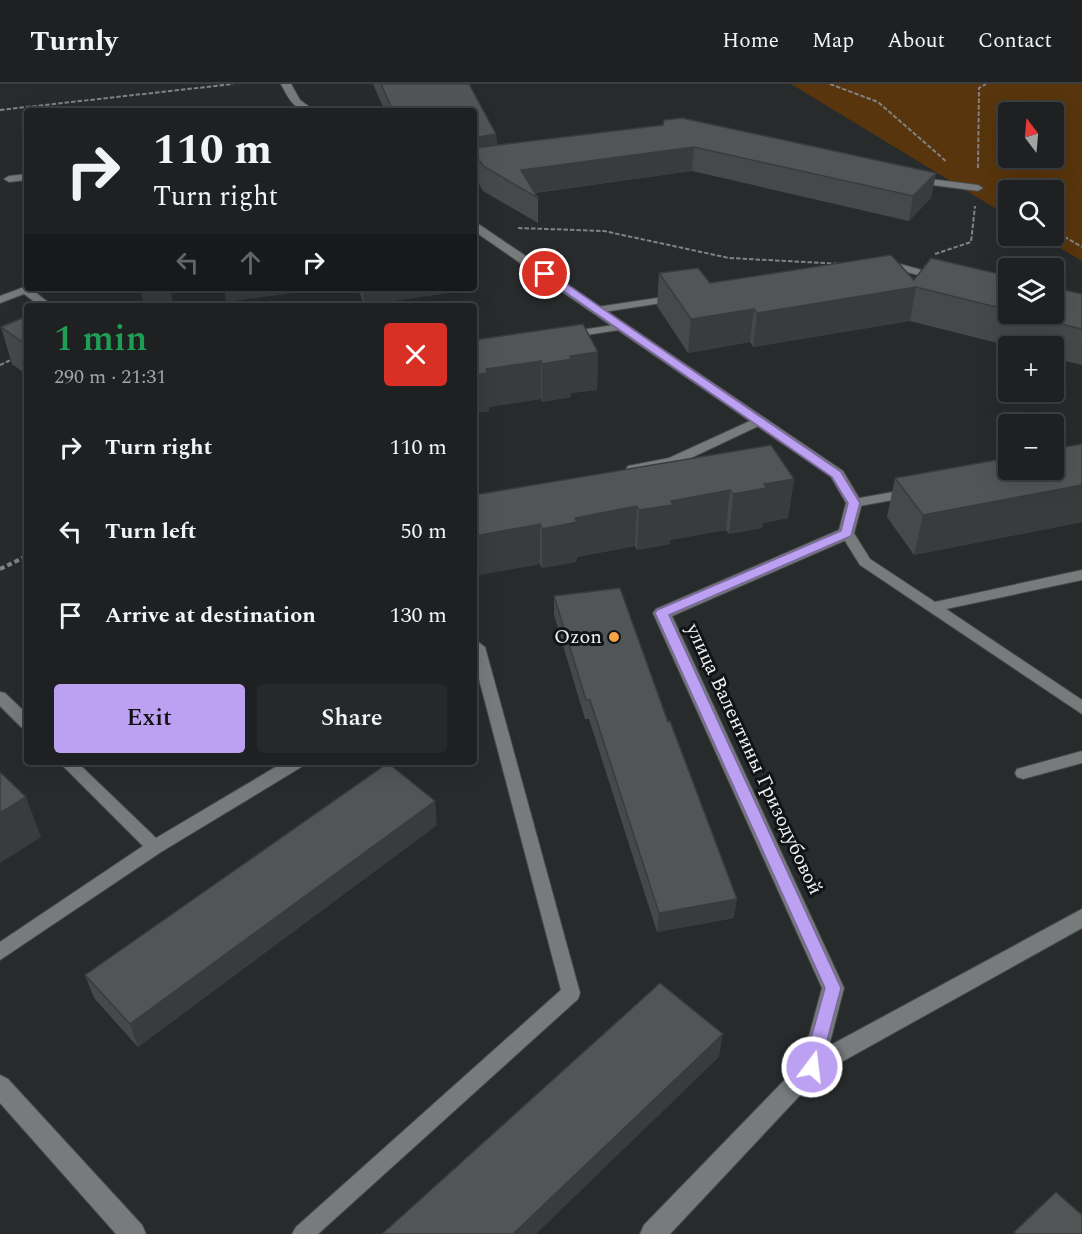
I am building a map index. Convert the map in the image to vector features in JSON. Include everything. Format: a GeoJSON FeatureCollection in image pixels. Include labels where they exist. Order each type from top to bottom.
{"type":"FeatureCollection","features":[{"type":"Feature","properties":{"kind":"street"},"geometry":{"type":"LineString","coordinates":[[286,84],[296,102],[305,108]]}},
{"type":"Feature","properties":{"kind":"street"},"geometry":{"type":"LineString","coordinates":[[477,226],[837,474],[854,503],[847,533]]}},
{"type":"Feature","properties":{"kind":"street","name":"улица Валентины Гризодубовой"},"geometry":{"type":"LineString","coordinates":[[654,1234],[812,1067],[833,988],[662,613],[847,533]]}},
{"type":"Feature","properties":{"kind":"street"},"geometry":{"type":"LineString","coordinates":[[812,1067],[1082,918]]}},
{"type":"Feature","properties":{"kind":"street"},"geometry":{"type":"LineString","coordinates":[[0,1086],[133,1234]]}},
{"type":"Feature","properties":{"kind":"lane"},"geometry":{"type":"LineString","coordinates":[[9,180],[24,178]]}},
{"type":"Feature","properties":{"kind":"lane"},"geometry":{"type":"LineString","coordinates":[[903,178],[978,188]]}},
{"type":"Feature","properties":{"kind":"lane"},"geometry":{"type":"LineString","coordinates":[[873,270],[896,266],[952,281]]}},
{"type":"Feature","properties":{"kind":"lane"},"geometry":{"type":"LineString","coordinates":[[0,300],[24,290]]}},
{"type":"Feature","properties":{"kind":"lane"},"geometry":{"type":"LineString","coordinates":[[26,291],[43,303]]}},
{"type":"Feature","properties":{"kind":"lane"},"geometry":{"type":"LineString","coordinates":[[597,310],[689,296]]}},
{"type":"Feature","properties":{"kind":"lane"},"geometry":{"type":"LineString","coordinates":[[553,338],[621,327]]}},
{"type":"Feature","properties":{"kind":"lane"},"geometry":{"type":"LineString","coordinates":[[615,472],[673,461],[761,420]]}},
{"type":"Feature","properties":{"kind":"lane"},"geometry":{"type":"LineString","coordinates":[[854,503],[922,491]]}},
{"type":"Feature","properties":{"kind":"lane"},"geometry":{"type":"LineString","coordinates":[[847,533],[865,562],[1082,708]]}},
{"type":"Feature","properties":{"kind":"lane"},"geometry":{"type":"LineString","coordinates":[[934,607],[1082,575]]}},
{"type":"Feature","properties":{"kind":"lane"},"geometry":{"type":"LineString","coordinates":[[303,1234],[571,993],[478,647]]}},
{"type":"Feature","properties":{"kind":"lane"},"geometry":{"type":"LineString","coordinates":[[0,697],[24,720]]}},
{"type":"Feature","properties":{"kind":"lane"},"geometry":{"type":"LineString","coordinates":[[1023,773],[1082,757]]}},
{"type":"Feature","properties":{"kind":"lane"},"geometry":{"type":"LineString","coordinates":[[70,765],[155,848]]}},
{"type":"Feature","properties":{"kind":"lane"},"geometry":{"type":"LineString","coordinates":[[0,952],[155,848],[292,765]]}},
{"type":"Feature","properties":{"kind":"path"},"geometry":{"type":"LineString","coordinates":[[0,110],[233,84]]}},
{"type":"Feature","properties":{"kind":"path"},"geometry":{"type":"LineString","coordinates":[[830,84],[878,102],[978,188],[998,199]]}},
{"type":"Feature","properties":{"kind":"path"},"geometry":{"type":"LineString","coordinates":[[896,266],[971,242],[978,188],[979,88],[986,84]]}},
{"type":"Feature","properties":{"kind":"path"},"geometry":{"type":"LineString","coordinates":[[477,225],[604,231],[729,258],[848,264]]}},
{"type":"Feature","properties":{"kind":"path"},"geometry":{"type":"LineString","coordinates":[[1064,237],[1082,247]]}},
{"type":"Feature","properties":{"kind":"path"},"geometry":{"type":"LineString","coordinates":[[0,365],[18,357]]}},
{"type":"Feature","properties":{"kind":"path"},"geometry":{"type":"LineString","coordinates":[[0,569],[24,557]]}},
{"type":"Feature","properties":{"kind":"shaded area"},"geometry":{"type":"Polygon","coordinates":[[[791,84],[1082,84],[1082,261],[1057,246],[1064,246],[1064,180],[998,180],[998,210],[791,84]]]}},
{"type":"Feature","properties":{"kind":"building"},"geometry":{"type":"Polygon","coordinates":[[[381,84],[469,84],[496,134],[477,137],[477,108],[392,108],[381,84]]]}},
{"type":"Feature","properties":{"kind":"building"},"geometry":{"type":"Polygon","coordinates":[[[682,118],[936,173],[913,196],[694,147],[521,170],[538,198],[483,166],[477,157],[477,148],[663,125],[664,120],[682,118]]]}},
{"type":"Feature","properties":{"kind":"building"},"geometry":{"type":"Polygon","coordinates":[[[891,255],[914,280],[931,258],[998,274],[998,308],[916,287],[757,313],[754,309],[691,319],[659,273],[698,268],[710,283],[891,255]]]}},
{"type":"Feature","properties":{"kind":"building"},"geometry":{"type":"Polygon","coordinates":[[[1064,290],[1082,294],[1082,329],[1062,324],[1064,324],[1064,290]]]}},
{"type":"Feature","properties":{"kind":"building"},"geometry":{"type":"Polygon","coordinates":[[[24,317],[24,343],[1,327],[24,317]]]}},
{"type":"Feature","properties":{"kind":"building"},"geometry":{"type":"Polygon","coordinates":[[[583,324],[598,352],[570,356],[572,359],[542,364],[541,361],[486,369],[488,373],[477,375],[477,340],[583,324]]]}},
{"type":"Feature","properties":{"kind":"building"},"geometry":{"type":"Polygon","coordinates":[[[1082,444],[1082,485],[923,515],[895,478],[998,460],[998,480],[1064,480],[1064,447],[1082,444]]]}},
{"type":"Feature","properties":{"kind":"building"},"geometry":{"type":"Polygon","coordinates":[[[771,445],[794,479],[764,484],[767,488],[733,494],[730,490],[671,501],[673,505],[639,510],[637,506],[575,518],[577,522],[542,529],[540,524],[477,536],[477,494],[771,445]]]}},
{"type":"Feature","properties":{"kind":"building"},"geometry":{"type":"Polygon","coordinates":[[[620,588],[668,722],[670,721],[737,899],[659,913],[590,700],[586,700],[554,596],[620,588]]]}},
{"type":"Feature","properties":{"kind":"building"},"geometry":{"type":"Polygon","coordinates":[[[385,765],[390,765],[435,801],[130,1024],[85,975],[385,765]]]}},
{"type":"Feature","properties":{"kind":"building"},"geometry":{"type":"Polygon","coordinates":[[[0,772],[26,797],[0,813],[0,772]]]}},
{"type":"Feature","properties":{"kind":"building"},"geometry":{"type":"Polygon","coordinates":[[[660,983],[723,1034],[513,1234],[382,1234],[660,983]]]}},
{"type":"Feature","properties":{"kind":"building"},"geometry":{"type":"Polygon","coordinates":[[[1056,1192],[1082,1215],[1082,1234],[1016,1234],[1014,1232],[1056,1192]]]}},
{"type":"Feature","properties":{"kind":"place","name":"Ozon"},"geometry":{"type":"Point","coordinates":[614,637]}},
{"type":"Feature","properties":{"kind":"route"},"geometry":{"type":"LineString","coordinates":[[545,274],[837,474],[854,503],[847,533],[662,613],[833,988],[812,1067]]}}]}
